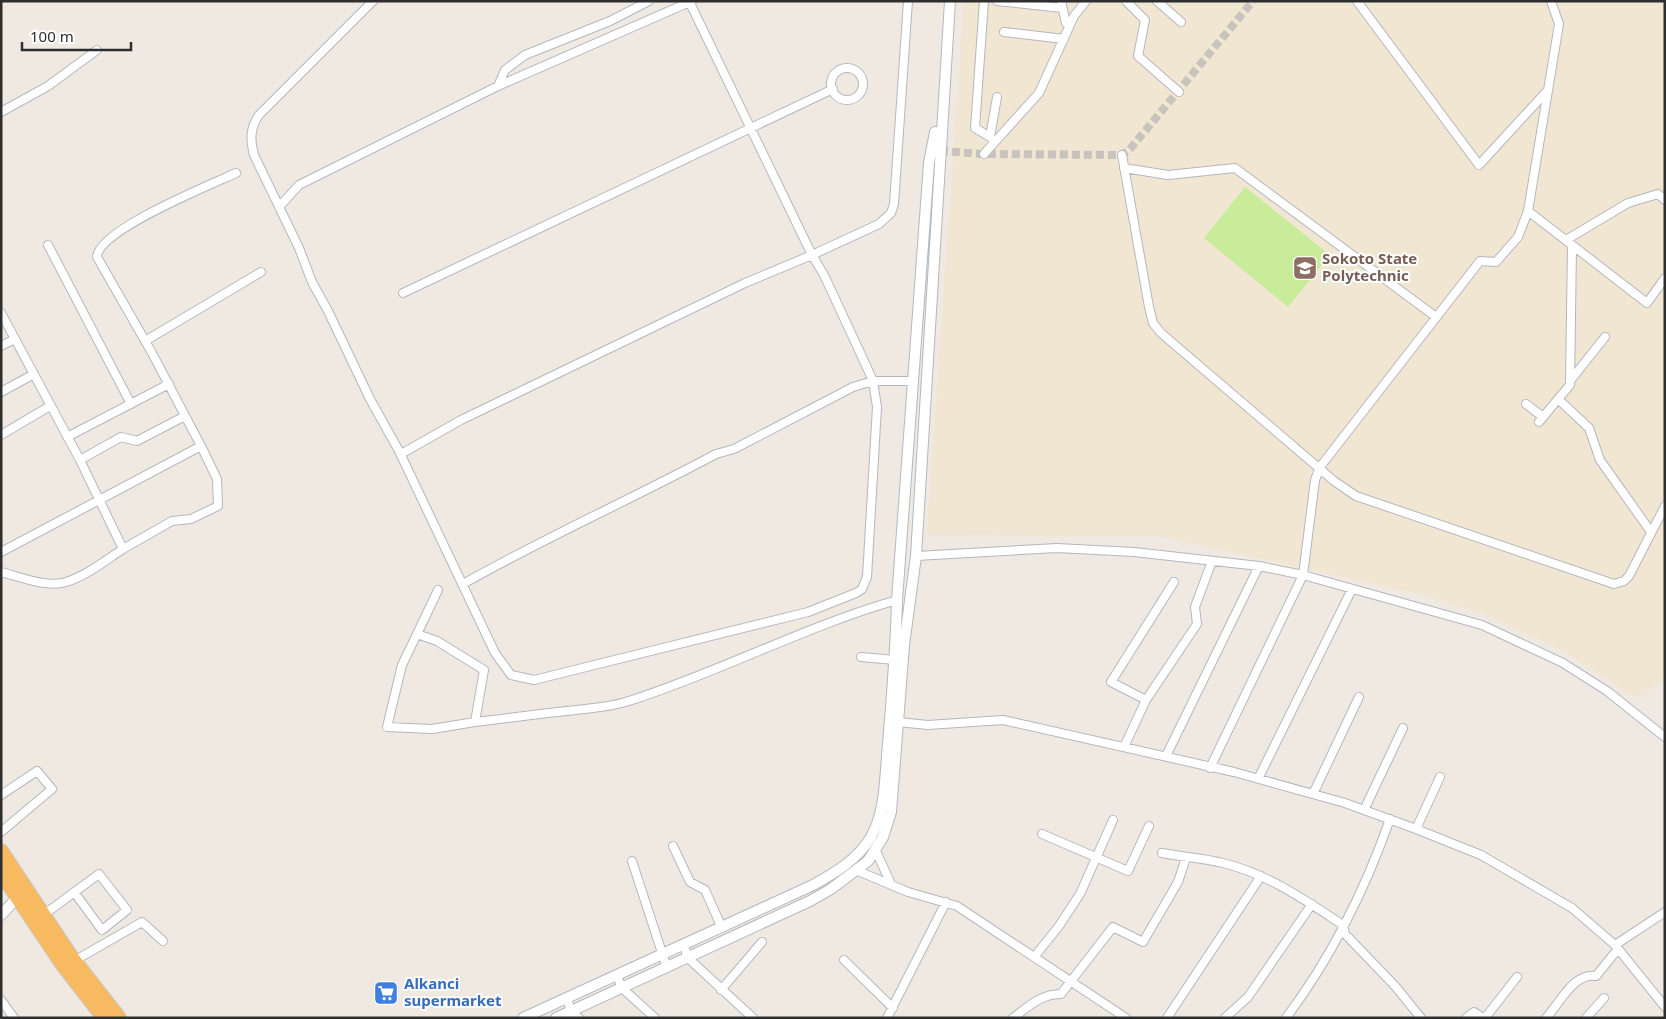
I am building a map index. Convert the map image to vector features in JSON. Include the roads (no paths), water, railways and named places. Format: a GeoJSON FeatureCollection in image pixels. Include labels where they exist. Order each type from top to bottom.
{"type":"FeatureCollection","features":[{"type":"Feature","properties":{"kind":"highway"},"geometry":{"type":"LineString","coordinates":[[1,851],[42,916],[74,961],[119,1018]]}},
{"type":"Feature","properties":{"kind":"highway"},"geometry":{"type":"LineString","coordinates":[[1,873],[63,964],[104,1018]]}},
{"type":"Feature","properties":{"kind":"street"},"geometry":{"type":"LineString","coordinates":[[279,207],[299,186],[498,86],[690,2],[812,256],[824,275],[873,381],[878,407],[869,521],[869,566],[862,589],[848,597],[808,612],[534,680],[519,678],[504,668],[482,628],[464,584],[401,454],[370,399],[312,282],[254,155],[252,128],[260,115],[373,1]]}},
{"type":"Feature","properties":{"kind":"street"},"geometry":{"type":"LineString","coordinates":[[498,86],[505,70],[525,55],[610,21],[650,1]]}},
{"type":"Feature","properties":{"kind":"street"},"geometry":{"type":"LineString","coordinates":[[401,454],[462,420],[745,283],[812,256],[879,224],[893,209],[908,1]]}},
{"type":"Feature","properties":{"kind":"street"},"geometry":{"type":"LineString","coordinates":[[556,1018],[810,901],[858,871],[876,851],[883,837],[891,812],[904,645],[916,556],[950,1]]}},
{"type":"Feature","properties":{"kind":"street"},"geometry":{"type":"LineString","coordinates":[[984,1],[975,128],[992,140]]}},
{"type":"Feature","properties":{"kind":"street"},"geometry":{"type":"LineString","coordinates":[[997,1],[1061,4],[1066,22],[1070,25]]}},
{"type":"Feature","properties":{"kind":"street"},"geometry":{"type":"LineString","coordinates":[[984,154],[992,140],[1039,93],[1074,16],[1086,1]]}},
{"type":"Feature","properties":{"kind":"street"},"geometry":{"type":"LineString","coordinates":[[1126,1],[1144,20],[1138,56],[1179,92]]}},
{"type":"Feature","properties":{"kind":"street"},"geometry":{"type":"LineString","coordinates":[[1157,1],[1181,22]]}},
{"type":"Feature","properties":{"kind":"street"},"geometry":{"type":"LineString","coordinates":[[1357,1],[1479,165],[1548,90]]}},
{"type":"Feature","properties":{"kind":"street"},"geometry":{"type":"LineString","coordinates":[[1210,768],[1304,575],[1315,480],[1320,466],[1480,261],[1496,262],[1518,237],[1528,211],[1559,24],[1551,1]]}},
{"type":"Feature","properties":{"kind":"street"},"geometry":{"type":"LineString","coordinates":[[1004,32],[1064,39]]}},
{"type":"Feature","properties":{"kind":"street"},"geometry":{"type":"LineString","coordinates":[[1,112],[48,86],[97,50]]}},
{"type":"Feature","properties":{"kind":"street"},"geometry":{"type":"LineString","coordinates":[[844,68],[856,71],[863,80],[860,92],[851,99],[839,97],[833,89],[834,76],[844,68]]}},
{"type":"Feature","properties":{"kind":"street"},"geometry":{"type":"LineString","coordinates":[[403,293],[629,184],[751,129],[833,89]]}},
{"type":"Feature","properties":{"kind":"street"},"geometry":{"type":"LineString","coordinates":[[523,1018],[780,902],[830,876],[855,857],[870,838],[878,820],[884,790],[895,660],[897,600],[929,163],[943,94]]}},
{"type":"Feature","properties":{"kind":"street"},"geometry":{"type":"LineString","coordinates":[[992,140],[997,97]]}},
{"type":"Feature","properties":{"kind":"street"},"geometry":{"type":"LineString","coordinates":[[1122,155],[1148,307],[1153,323],[1161,334],[1320,466],[1334,481],[1356,496],[1614,584],[1627,579],[1665,506]]}},
{"type":"Feature","properties":{"kind":"street"},"geometry":{"type":"LineString","coordinates":[[1124,168],[1168,175],[1235,168],[1436,318]]}},
{"type":"Feature","properties":{"kind":"street"},"geometry":{"type":"LineString","coordinates":[[1,572],[40,582],[65,582],[95,568],[123,549],[172,521],[191,519],[218,506],[218,479],[169,384],[97,257],[97,252],[114,233],[164,206],[236,174]]}},
{"type":"Feature","properties":{"kind":"street"},"geometry":{"type":"LineString","coordinates":[[1569,242],[1628,203],[1658,194],[1665,200]]}},
{"type":"Feature","properties":{"kind":"street"},"geometry":{"type":"LineString","coordinates":[[1528,211],[1647,303],[1665,278]]}},
{"type":"Feature","properties":{"kind":"street"},"geometry":{"type":"LineString","coordinates":[[1526,404],[1541,420],[1570,385],[1569,242]]}},
{"type":"Feature","properties":{"kind":"street"},"geometry":{"type":"LineString","coordinates":[[48,244],[131,404]]}},
{"type":"Feature","properties":{"kind":"street"},"geometry":{"type":"LineString","coordinates":[[145,341],[261,272]]}},
{"type":"Feature","properties":{"kind":"street"},"geometry":{"type":"LineString","coordinates":[[1,313],[80,460],[123,549]]}},
{"type":"Feature","properties":{"kind":"street"},"geometry":{"type":"LineString","coordinates":[[1570,381],[1605,337]]}},
{"type":"Feature","properties":{"kind":"street"},"geometry":{"type":"LineString","coordinates":[[1,346],[15,339]]}},
{"type":"Feature","properties":{"kind":"street"},"geometry":{"type":"LineString","coordinates":[[1,392],[34,374]]}},
{"type":"Feature","properties":{"kind":"street"},"geometry":{"type":"LineString","coordinates":[[464,584],[519,552],[608,510],[716,454],[734,449],[853,387],[873,381],[914,381]]}},
{"type":"Feature","properties":{"kind":"street"},"geometry":{"type":"LineString","coordinates":[[67,437],[169,384]]}},
{"type":"Feature","properties":{"kind":"street"},"geometry":{"type":"LineString","coordinates":[[1558,399],[1589,428],[1600,460],[1651,532]]}},
{"type":"Feature","properties":{"kind":"street"},"geometry":{"type":"LineString","coordinates":[[1,435],[50,406]]}},
{"type":"Feature","properties":{"kind":"street"},"geometry":{"type":"LineString","coordinates":[[80,460],[121,437],[137,441],[185,416]]}},
{"type":"Feature","properties":{"kind":"street"},"geometry":{"type":"LineString","coordinates":[[1,552],[200,446]]}},
{"type":"Feature","properties":{"kind":"street"},"geometry":{"type":"LineString","coordinates":[[916,556],[1057,548],[1134,552],[1212,560],[1259,566],[1304,575],[1482,625],[1563,663],[1607,691],[1665,737]]}},
{"type":"Feature","properties":{"kind":"street"},"geometry":{"type":"LineString","coordinates":[[1124,748],[1146,700],[1196,624],[1195,607],[1212,560]]}},
{"type":"Feature","properties":{"kind":"street"},"geometry":{"type":"LineString","coordinates":[[1166,756],[1259,566]]}},
{"type":"Feature","properties":{"kind":"street"},"geometry":{"type":"LineString","coordinates":[[1146,700],[1111,682],[1174,582]]}},
{"type":"Feature","properties":{"kind":"street"},"geometry":{"type":"LineString","coordinates":[[1258,779],[1352,589]]}},
{"type":"Feature","properties":{"kind":"street"},"geometry":{"type":"LineString","coordinates":[[438,590],[402,665],[386,727],[432,729],[474,722],[578,710],[631,700],[709,672],[801,633],[866,609],[897,600]]}},
{"type":"Feature","properties":{"kind":"street"},"geometry":{"type":"LineString","coordinates":[[417,634],[437,641],[484,670],[474,722]]}},
{"type":"Feature","properties":{"kind":"street"},"geometry":{"type":"LineString","coordinates":[[862,657],[895,660]]}},
{"type":"Feature","properties":{"kind":"street"},"geometry":{"type":"LineString","coordinates":[[1313,794],[1359,697]]}},
{"type":"Feature","properties":{"kind":"street"},"geometry":{"type":"LineString","coordinates":[[898,722],[928,725],[1003,720],[1166,756],[1258,779],[1364,810],[1416,829],[1481,855],[1572,908],[1616,947],[1665,1006]]}},
{"type":"Feature","properties":{"kind":"street"},"geometry":{"type":"LineString","coordinates":[[1364,810],[1403,728]]}},
{"type":"Feature","properties":{"kind":"street"},"geometry":{"type":"LineString","coordinates":[[1,795],[37,771],[52,789],[1,832]]}},
{"type":"Feature","properties":{"kind":"street"},"geometry":{"type":"LineString","coordinates":[[1416,829],[1440,777]]}},
{"type":"Feature","properties":{"kind":"street"},"geometry":{"type":"LineString","coordinates":[[1035,956],[1059,926],[1080,894],[1113,820]]}},
{"type":"Feature","properties":{"kind":"street"},"geometry":{"type":"LineString","coordinates":[[1286,1018],[1324,962],[1365,886],[1390,820]]}},
{"type":"Feature","properties":{"kind":"street"},"geometry":{"type":"LineString","coordinates":[[1042,834],[1128,871],[1149,826]]}},
{"type":"Feature","properties":{"kind":"street"},"geometry":{"type":"LineString","coordinates":[[672,846],[690,882],[705,890],[722,928]]}},
{"type":"Feature","properties":{"kind":"street"},"geometry":{"type":"LineString","coordinates":[[876,851],[891,884]]}},
{"type":"Feature","properties":{"kind":"street"},"geometry":{"type":"LineString","coordinates":[[1162,853],[1224,863],[1285,887],[1312,904],[1343,925],[1345,934],[1395,986],[1421,1018]]}},
{"type":"Feature","properties":{"kind":"street"},"geometry":{"type":"LineString","coordinates":[[1013,1018],[1037,1000],[1050,994],[1061,994],[1073,982],[1113,928],[1143,942],[1178,882],[1186,858]]}},
{"type":"Feature","properties":{"kind":"street"},"geometry":{"type":"LineString","coordinates":[[632,861],[667,968]]}},
{"type":"Feature","properties":{"kind":"street"},"geometry":{"type":"LineString","coordinates":[[858,871],[908,892],[957,906],[1126,1018]]}},
{"type":"Feature","properties":{"kind":"street"},"geometry":{"type":"LineString","coordinates":[[42,916],[74,892],[99,874],[127,910],[102,930],[74,892]]}},
{"type":"Feature","properties":{"kind":"street"},"geometry":{"type":"LineString","coordinates":[[1167,1018],[1261,876]]}},
{"type":"Feature","properties":{"kind":"street"},"geometry":{"type":"LineString","coordinates":[[1,915],[17,898]]}},
{"type":"Feature","properties":{"kind":"street"},"geometry":{"type":"LineString","coordinates":[[887,1018],[922,945],[946,902]]}},
{"type":"Feature","properties":{"kind":"street"},"geometry":{"type":"LineString","coordinates":[[1225,1018],[1248,997],[1312,904]]}},
{"type":"Feature","properties":{"kind":"street"},"geometry":{"type":"LineString","coordinates":[[1546,1018],[1576,980],[1591,975],[1596,976],[1616,947],[1665,912]]}},
{"type":"Feature","properties":{"kind":"street"},"geometry":{"type":"LineString","coordinates":[[74,961],[142,922],[163,941]]}},
{"type":"Feature","properties":{"kind":"street"},"geometry":{"type":"LineString","coordinates":[[721,990],[762,942]]}},
{"type":"Feature","properties":{"kind":"street"},"geometry":{"type":"LineString","coordinates":[[684,946],[688,958],[753,1018]]}},
{"type":"Feature","properties":{"kind":"street"},"geometry":{"type":"LineString","coordinates":[[844,960],[893,1008]]}},
{"type":"Feature","properties":{"kind":"street"},"geometry":{"type":"LineString","coordinates":[[617,976],[622,988],[655,1018]]}},
{"type":"Feature","properties":{"kind":"street"},"geometry":{"type":"LineString","coordinates":[[1466,1018],[1474,1012],[1484,1018],[1517,977]]}},
{"type":"Feature","properties":{"kind":"street"},"geometry":{"type":"LineString","coordinates":[[1586,1018],[1604,998]]}},
{"type":"Feature","properties":{"kind":"street"},"geometry":{"type":"LineString","coordinates":[[567,999],[571,1011],[579,1018]]}},
{"type":"Feature","properties":{"kind":"street"},"geometry":{"type":"LineString","coordinates":[[1,1000],[14,1018]]}},
{"type":"Feature","properties":{"kind":"tunnel"},"geometry":{"type":"LineString","coordinates":[[940,151],[984,154],[1122,155],[1130,149],[1253,1]]}},
{"type":"Feature","properties":{"kind":"place","name":"Sokoto State Polytechnic"},"geometry":{"type":"Point","coordinates":[1305,268]}},
{"type":"Feature","properties":{"kind":"place","name":"Alkanci supermarket"},"geometry":{"type":"Point","coordinates":[386,993]}}]}
